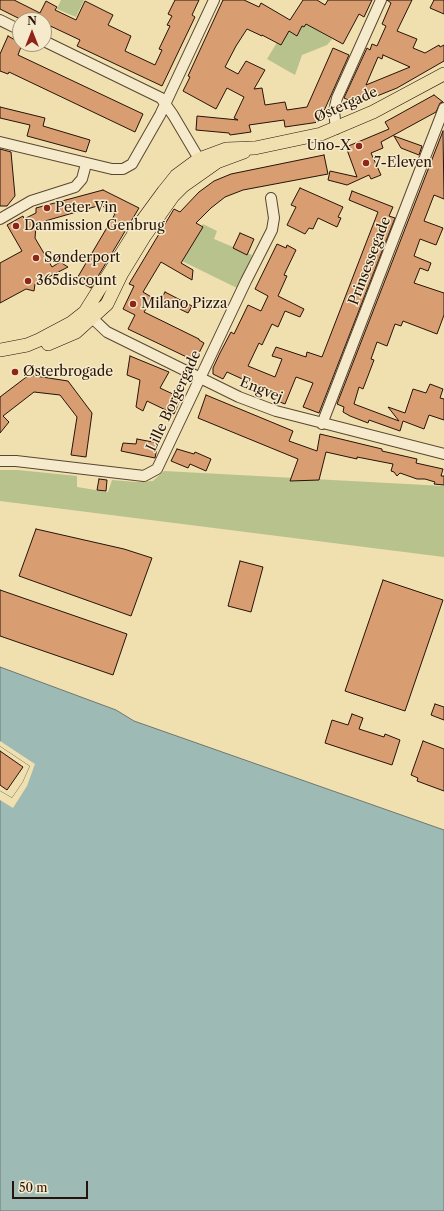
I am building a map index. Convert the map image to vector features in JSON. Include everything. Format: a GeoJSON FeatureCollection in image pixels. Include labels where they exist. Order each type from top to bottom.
{"type":"FeatureCollection","features":[{"type":"Feature","properties":{"kind":"main road","name":"Østergade"},"geometry":{"type":"LineString","coordinates":[[202,164],[226,149],[255,148],[306,138],[336,129],[373,112],[444,74]]}},
{"type":"Feature","properties":{"kind":"main road"},"geometry":{"type":"LineString","coordinates":[[0,358],[22,353],[67,336],[89,315],[142,221],[164,191],[176,176],[202,164]]}},
{"type":"Feature","properties":{"kind":"main road"},"geometry":{"type":"LineString","coordinates":[[0,350],[27,345],[89,315]]}},
{"type":"Feature","properties":{"kind":"street"},"geometry":{"type":"LineString","coordinates":[[0,142],[86,164],[112,169],[123,169],[132,164],[165,104],[214,0]]}},
{"type":"Feature","properties":{"kind":"street"},"geometry":{"type":"LineString","coordinates":[[336,129],[334,110],[337,98],[381,0]]}},
{"type":"Feature","properties":{"kind":"street"},"geometry":{"type":"LineString","coordinates":[[0,20],[12,26]]}},
{"type":"Feature","properties":{"kind":"street"},"geometry":{"type":"LineString","coordinates":[[52,45],[156,94],[165,104],[202,164]]}},
{"type":"Feature","properties":{"kind":"street","name":"Prinsessegade"},"geometry":{"type":"LineString","coordinates":[[322,424],[444,108]]}},
{"type":"Feature","properties":{"kind":"street"},"geometry":{"type":"LineString","coordinates":[[0,219],[31,201],[75,187],[82,179],[86,164]]}},
{"type":"Feature","properties":{"kind":"street","name":"Lille Borgergade"},"geometry":{"type":"LineString","coordinates":[[0,461],[16,461],[144,476],[157,469],[272,230],[274,218],[271,198]]}},
{"type":"Feature","properties":{"kind":"street","name":"Engvej"},"geometry":{"type":"LineString","coordinates":[[89,315],[108,332],[239,397],[276,411],[322,424],[444,454]]}},
{"type":"Feature","properties":{"kind":"green space"},"geometry":{"type":"Polygon","coordinates":[[[61,0],[84,0],[76,17],[57,9],[61,0]]]}},
{"type":"Feature","properties":{"kind":"green space"},"geometry":{"type":"Polygon","coordinates":[[[293,16],[332,39],[327,45],[302,55],[295,75],[267,59],[293,16]]]}},
{"type":"Feature","properties":{"kind":"green space"},"geometry":{"type":"Polygon","coordinates":[[[203,224],[217,231],[214,239],[252,255],[237,288],[182,261],[203,224]]]}},
{"type":"Feature","properties":{"kind":"green space"},"geometry":{"type":"Polygon","coordinates":[[[0,470],[18,470],[77,476],[77,487],[108,492],[112,480],[136,482],[153,481],[164,471],[444,486],[444,557],[0,501],[0,470]]]}},
{"type":"Feature","properties":{"kind":"water"},"geometry":{"type":"Polygon","coordinates":[[[0,667],[116,710],[134,721],[444,830],[444,1211],[0,1211],[0,791],[12,798],[23,782],[30,766],[0,746],[0,667]]]}},
{"type":"Feature","properties":{"kind":"pier"},"geometry":{"type":"Polygon","coordinates":[[[0,741],[35,764],[27,786],[13,808],[0,800],[0,791],[12,798],[23,782],[30,766],[0,746],[0,741]]]}},
{"type":"Feature","properties":{"kind":"building"},"geometry":{"type":"Polygon","coordinates":[[[0,0],[14,0],[38,12],[12,12],[12,15],[0,9],[0,0]]]}},
{"type":"Feature","properties":{"kind":"building"},"geometry":{"type":"Polygon","coordinates":[[[175,0],[199,0],[192,15],[195,17],[162,86],[77,46],[80,40],[52,27],[52,12],[40,12],[46,1],[57,7],[55,10],[76,20],[85,1],[113,15],[108,25],[131,36],[125,51],[155,65],[162,50],[159,49],[170,26],[167,25],[172,16],[168,14],[175,0]]]}},
{"type":"Feature","properties":{"kind":"building"},"geometry":{"type":"Polygon","coordinates":[[[223,0],[244,0],[259,7],[261,3],[290,20],[303,0],[317,0],[325,5],[328,0],[372,0],[364,17],[359,14],[343,44],[306,24],[304,27],[302,26],[297,36],[289,31],[281,45],[247,29],[225,67],[238,74],[246,61],[265,70],[254,89],[262,88],[265,105],[285,102],[287,110],[307,107],[333,48],[349,55],[319,122],[285,127],[284,120],[249,125],[251,132],[230,135],[229,133],[196,130],[197,116],[238,120],[234,118],[244,97],[227,88],[216,109],[183,91],[190,77],[188,76],[223,0]]]}},
{"type":"Feature","properties":{"kind":"building"},"geometry":{"type":"Polygon","coordinates":[[[387,0],[412,0],[397,31],[417,39],[413,48],[425,53],[439,45],[440,47],[444,45],[444,61],[397,88],[357,104],[344,98],[367,48],[370,50],[372,44],[377,46],[386,26],[382,24],[391,3],[387,0]],[[383,55],[382,59],[378,57],[366,85],[410,67],[383,55]]]}},
{"type":"Feature","properties":{"kind":"building"},"geometry":{"type":"Polygon","coordinates":[[[434,0],[444,0],[444,14],[430,8],[434,0]]]}},
{"type":"Feature","properties":{"kind":"building"},"geometry":{"type":"Polygon","coordinates":[[[8,36],[12,38],[12,52],[19,52],[18,55],[143,114],[135,132],[9,72],[8,74],[0,71],[0,54],[8,36]]]}},
{"type":"Feature","properties":{"kind":"building"},"geometry":{"type":"Polygon","coordinates":[[[434,95],[443,102],[440,103],[436,112],[381,142],[383,148],[371,153],[381,175],[371,179],[369,175],[347,185],[328,180],[330,171],[357,177],[346,147],[389,129],[385,122],[434,95]]]}},
{"type":"Feature","properties":{"kind":"building"},"geometry":{"type":"Polygon","coordinates":[[[0,107],[45,118],[43,126],[90,140],[86,152],[27,136],[30,125],[0,118],[0,107]]]}},
{"type":"Feature","properties":{"kind":"building"},"geometry":{"type":"Polygon","coordinates":[[[443,131],[444,199],[434,195],[424,221],[443,228],[436,245],[420,239],[414,256],[431,263],[428,271],[420,268],[414,283],[444,293],[444,315],[437,334],[403,321],[401,326],[395,324],[387,346],[377,342],[371,359],[374,360],[363,389],[359,387],[354,404],[399,421],[388,407],[405,413],[413,389],[426,393],[430,384],[443,389],[440,398],[444,399],[444,420],[429,415],[424,429],[403,421],[400,431],[369,420],[368,423],[350,416],[343,412],[344,407],[337,404],[443,131]]]}},
{"type":"Feature","properties":{"kind":"building"},"geometry":{"type":"Polygon","coordinates":[[[394,136],[422,146],[419,155],[401,148],[394,136]]]}},
{"type":"Feature","properties":{"kind":"building"},"geometry":{"type":"Polygon","coordinates":[[[0,149],[11,152],[15,196],[7,206],[0,206],[0,149]]]}},
{"type":"Feature","properties":{"kind":"building"},"geometry":{"type":"Polygon","coordinates":[[[324,155],[328,174],[243,190],[225,197],[211,208],[196,223],[203,227],[181,263],[193,270],[192,280],[161,262],[143,292],[153,298],[144,312],[199,339],[204,343],[195,361],[128,329],[135,315],[123,309],[134,286],[129,284],[174,209],[180,212],[199,192],[214,181],[231,174],[324,155]]]}},
{"type":"Feature","properties":{"kind":"building"},"geometry":{"type":"Polygon","coordinates":[[[300,188],[343,207],[338,217],[341,218],[337,227],[318,218],[313,229],[309,228],[305,234],[287,225],[296,207],[291,205],[300,188]]]}},
{"type":"Feature","properties":{"kind":"building"},"geometry":{"type":"Polygon","coordinates":[[[103,190],[139,208],[91,288],[76,280],[115,214],[101,205],[45,221],[45,226],[36,226],[35,238],[52,267],[60,262],[68,267],[35,284],[34,291],[26,289],[0,303],[0,263],[22,251],[7,225],[23,216],[24,219],[36,213],[36,208],[103,190]]]}},
{"type":"Feature","properties":{"kind":"building"},"geometry":{"type":"Polygon","coordinates":[[[352,191],[393,207],[389,216],[395,218],[319,413],[303,407],[313,383],[296,377],[285,404],[270,398],[273,393],[227,372],[223,379],[213,374],[213,368],[220,353],[231,332],[234,334],[248,305],[261,311],[268,296],[255,289],[277,244],[286,248],[287,245],[296,250],[284,275],[287,276],[278,296],[304,309],[300,317],[285,311],[278,327],[272,324],[262,345],[259,343],[248,366],[275,377],[282,359],[272,356],[276,347],[306,357],[307,352],[322,357],[378,212],[349,200],[352,191]]]}},
{"type":"Feature","properties":{"kind":"building"},"geometry":{"type":"Polygon","coordinates":[[[240,233],[254,239],[247,255],[233,248],[240,233]]]}},
{"type":"Feature","properties":{"kind":"building"},"geometry":{"type":"Polygon","coordinates":[[[165,292],[192,306],[188,313],[161,300],[165,292]]]}},
{"type":"Feature","properties":{"kind":"building"},"geometry":{"type":"Polygon","coordinates":[[[130,356],[169,372],[160,388],[175,395],[174,397],[180,400],[174,414],[147,401],[143,411],[136,407],[140,380],[127,375],[130,356]]]}},
{"type":"Feature","properties":{"kind":"building"},"geometry":{"type":"Polygon","coordinates":[[[29,375],[68,381],[92,413],[86,457],[71,455],[77,417],[60,395],[34,392],[3,416],[9,422],[0,433],[0,397],[29,375]]]}},
{"type":"Feature","properties":{"kind":"building"},"geometry":{"type":"Polygon","coordinates":[[[206,395],[293,431],[289,441],[317,451],[320,434],[417,459],[416,463],[443,469],[441,476],[444,476],[444,485],[434,484],[435,482],[425,479],[417,479],[400,473],[397,476],[391,471],[393,464],[357,457],[357,459],[326,452],[319,480],[290,481],[298,459],[198,418],[206,395]]]}},
{"type":"Feature","properties":{"kind":"building"},"geometry":{"type":"Polygon","coordinates":[[[137,439],[158,443],[155,458],[121,451],[123,443],[136,444],[137,439]]]}},
{"type":"Feature","properties":{"kind":"building"},"geometry":{"type":"Polygon","coordinates":[[[177,449],[194,454],[195,452],[211,459],[206,471],[190,464],[188,468],[171,461],[177,449]]]}},
{"type":"Feature","properties":{"kind":"building"},"geometry":{"type":"Polygon","coordinates":[[[99,479],[107,480],[106,491],[97,490],[99,479]]]}},
{"type":"Feature","properties":{"kind":"building"},"geometry":{"type":"Polygon","coordinates":[[[36,529],[124,549],[152,558],[131,616],[19,576],[36,529]]]}},
{"type":"Feature","properties":{"kind":"building"},"geometry":{"type":"Polygon","coordinates":[[[240,561],[263,567],[251,612],[228,606],[240,561]]]}},
{"type":"Feature","properties":{"kind":"building"},"geometry":{"type":"Polygon","coordinates":[[[383,580],[443,600],[405,711],[345,691],[383,580]]]}},
{"type":"Feature","properties":{"kind":"building"},"geometry":{"type":"Polygon","coordinates":[[[0,590],[127,634],[113,675],[0,636],[0,590]]]}},
{"type":"Feature","properties":{"kind":"building"},"geometry":{"type":"Polygon","coordinates":[[[435,704],[444,707],[444,720],[431,715],[435,704]]]}},
{"type":"Feature","properties":{"kind":"building"},"geometry":{"type":"Polygon","coordinates":[[[352,714],[363,718],[359,729],[384,737],[385,734],[400,740],[392,765],[325,743],[332,720],[348,725],[352,714]]]}},
{"type":"Feature","properties":{"kind":"building"},"geometry":{"type":"Polygon","coordinates":[[[423,741],[444,749],[444,791],[417,781],[418,778],[411,775],[423,741]]]}},
{"type":"Feature","properties":{"kind":"building"},"geometry":{"type":"Polygon","coordinates":[[[0,751],[23,767],[7,790],[0,785],[0,751]]]}},
{"type":"Feature","properties":{"kind":"place","name":"Uno-X"},"geometry":{"type":"Point","coordinates":[359,146]}},
{"type":"Feature","properties":{"kind":"place","name":"7-Eleven"},"geometry":{"type":"Point","coordinates":[366,163]}},
{"type":"Feature","properties":{"kind":"place","name":"Peter Vin"},"geometry":{"type":"Point","coordinates":[47,208]}},
{"type":"Feature","properties":{"kind":"place","name":"Danmission Genbrug"},"geometry":{"type":"Point","coordinates":[16,226]}},
{"type":"Feature","properties":{"kind":"place","name":"Sønderport"},"geometry":{"type":"Point","coordinates":[36,258]}},
{"type":"Feature","properties":{"kind":"place","name":"365discount"},"geometry":{"type":"Point","coordinates":[28,281]}},
{"type":"Feature","properties":{"kind":"place","name":"Milano Pizza"},"geometry":{"type":"Point","coordinates":[133,304]}},
{"type":"Feature","properties":{"kind":"place","name":"Østerbrogade"},"geometry":{"type":"Point","coordinates":[15,372]}}]}
